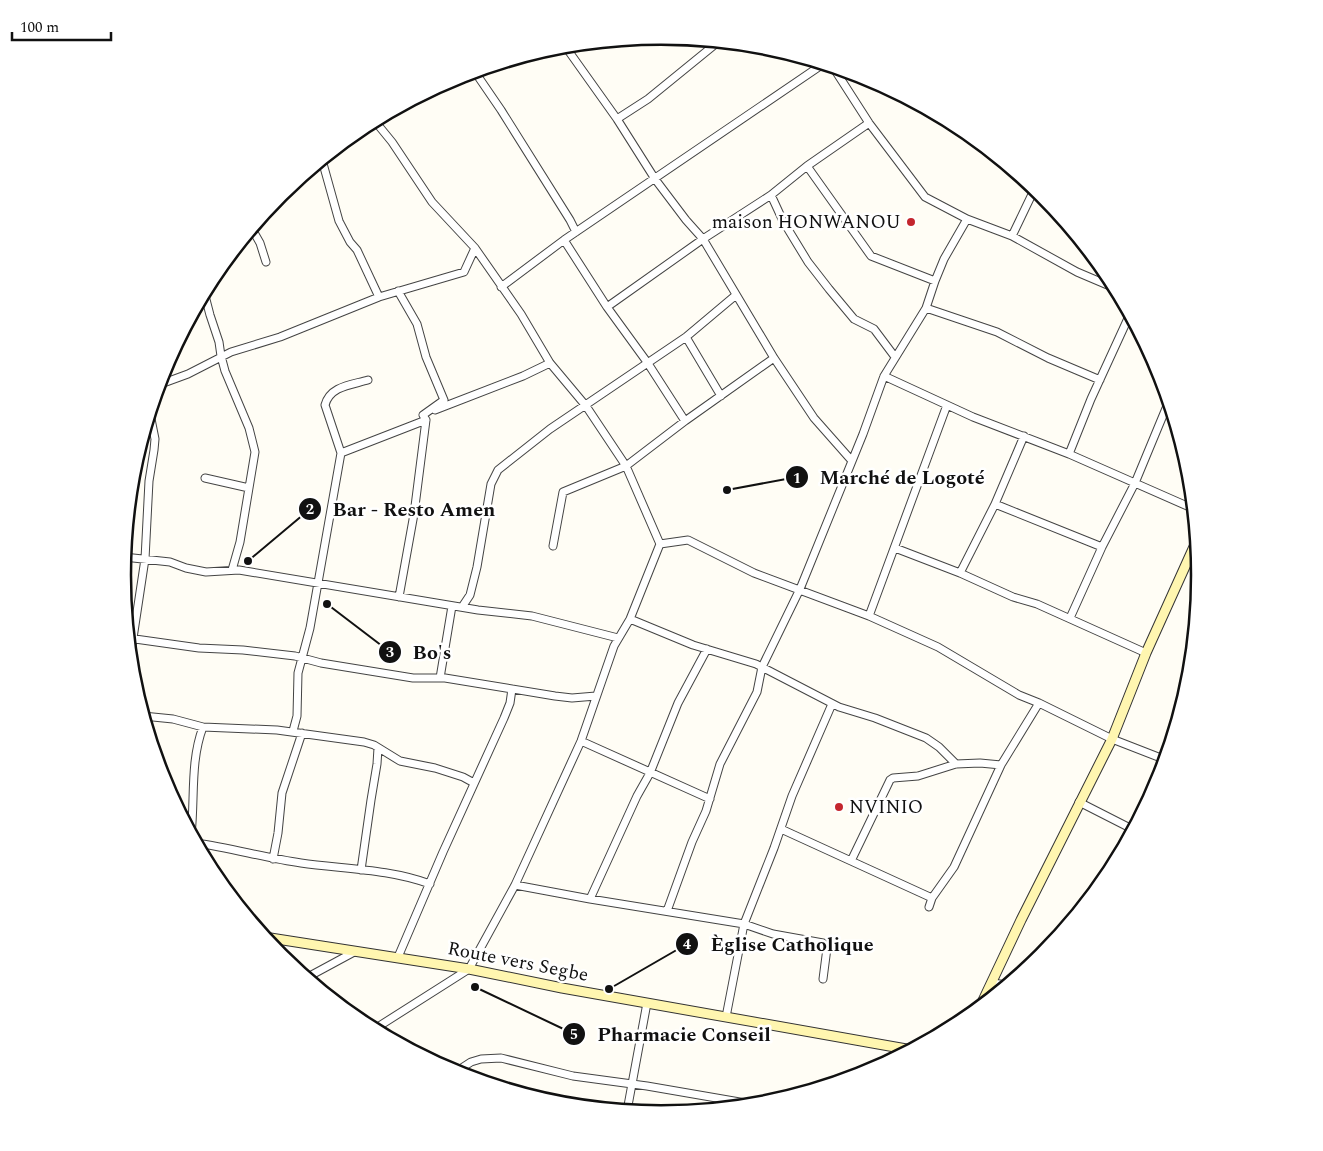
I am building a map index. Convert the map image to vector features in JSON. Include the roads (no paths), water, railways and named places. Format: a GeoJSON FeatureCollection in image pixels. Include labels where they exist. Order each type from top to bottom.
{"type":"FeatureCollection","features":[{"type":"Feature","properties":{"kind":"main road"},"geometry":{"type":"LineString","coordinates":[[987,994],[1079,802],[1112,739],[1146,653],[1191,553]]}},
{"type":"Feature","properties":{"kind":"main road","name":"Route vers Segbe"},"geometry":{"type":"LineString","coordinates":[[275,939],[468,969],[902,1048]]}},
{"type":"Feature","properties":{"kind":"street"},"geometry":{"type":"LineString","coordinates":[[617,120],[711,48]]}},
{"type":"Feature","properties":{"kind":"street"},"geometry":{"type":"LineString","coordinates":[[570,53],[655,178],[686,220],[703,239],[774,358],[814,418],[852,461]]}},
{"type":"Feature","properties":{"kind":"street"},"geometry":{"type":"LineString","coordinates":[[501,287],[564,240],[817,68]]}},
{"type":"Feature","properties":{"kind":"street"},"geometry":{"type":"LineString","coordinates":[[838,75],[869,123],[925,197],[967,219],[1012,236],[1077,272],[1105,284]]}},
{"type":"Feature","properties":{"kind":"street"},"geometry":{"type":"LineString","coordinates":[[479,77],[501,110],[576,232]]}},
{"type":"Feature","properties":{"kind":"street"},"geometry":{"type":"LineString","coordinates":[[607,307],[703,239],[771,195],[807,166],[869,123]]}},
{"type":"Feature","properties":{"kind":"street"},"geometry":{"type":"LineString","coordinates":[[379,126],[392,142],[432,202],[475,248],[521,314],[550,363],[586,406],[626,466],[660,544],[630,619],[618,638],[581,741],[515,885],[468,969],[380,1025]]}},
{"type":"Feature","properties":{"kind":"street"},"geometry":{"type":"LineString","coordinates":[[807,166],[871,256],[935,281]]}},
{"type":"Feature","properties":{"kind":"street"},"geometry":{"type":"LineString","coordinates":[[324,167],[339,220],[350,242],[357,250],[379,297]]}},
{"type":"Feature","properties":{"kind":"street"},"geometry":{"type":"LineString","coordinates":[[771,195],[783,221],[829,289],[854,319],[874,329],[895,356]]}},
{"type":"Feature","properties":{"kind":"street"},"geometry":{"type":"LineString","coordinates":[[1012,236],[1032,195]]}},
{"type":"Feature","properties":{"kind":"street"},"geometry":{"type":"LineString","coordinates":[[667,911],[710,799],[720,764],[757,692],[762,666],[800,589],[863,434],[884,376],[926,308],[944,259],[967,219]]}},
{"type":"Feature","properties":{"kind":"street"},"geometry":{"type":"LineString","coordinates":[[256,235],[266,262]]}},
{"type":"Feature","properties":{"kind":"street"},"geometry":{"type":"LineString","coordinates":[[564,240],[685,421]]}},
{"type":"Feature","properties":{"kind":"street"},"geometry":{"type":"LineString","coordinates":[[168,382],[188,374],[221,356],[280,337],[379,297],[464,272],[475,248]]}},
{"type":"Feature","properties":{"kind":"street"},"geometry":{"type":"LineString","coordinates":[[398,291],[417,324],[426,358],[444,400],[424,418],[414,514],[398,597]]}},
{"type":"Feature","properties":{"kind":"street"},"geometry":{"type":"LineString","coordinates":[[462,607],[474,584],[489,496],[498,470],[550,429],[686,337],[736,295]]}},
{"type":"Feature","properties":{"kind":"street"},"geometry":{"type":"LineString","coordinates":[[207,303],[219,342],[221,356],[238,405],[252,436],[254,461],[240,542],[232,570]]}},
{"type":"Feature","properties":{"kind":"street"},"geometry":{"type":"LineString","coordinates":[[926,308],[997,332],[1048,358],[1100,380]]}},
{"type":"Feature","properties":{"kind":"street"},"geometry":{"type":"LineString","coordinates":[[1068,454],[1127,321]]}},
{"type":"Feature","properties":{"kind":"street"},"geometry":{"type":"LineString","coordinates":[[686,337],[721,396]]}},
{"type":"Feature","properties":{"kind":"street"},"geometry":{"type":"LineString","coordinates":[[553,546],[563,492],[626,466],[685,421],[774,358]]}},
{"type":"Feature","properties":{"kind":"street"},"geometry":{"type":"LineString","coordinates":[[341,453],[550,363]]}},
{"type":"Feature","properties":{"kind":"street"},"geometry":{"type":"LineString","coordinates":[[884,376],[973,417],[1068,454],[1187,506]]}},
{"type":"Feature","properties":{"kind":"street"},"geometry":{"type":"LineString","coordinates":[[293,731],[297,716],[298,673],[303,658],[318,584],[341,453],[325,405],[326,399],[330,393],[338,389],[368,380]]}},
{"type":"Feature","properties":{"kind":"street"},"geometry":{"type":"LineString","coordinates":[[869,616],[947,405]]}},
{"type":"Feature","properties":{"kind":"street"},"geometry":{"type":"LineString","coordinates":[[1070,618],[1102,547],[1135,483],[1165,410]]}},
{"type":"Feature","properties":{"kind":"street"},"geometry":{"type":"LineString","coordinates":[[134,624],[145,559],[148,488],[155,439],[152,426]]}},
{"type":"Feature","properties":{"kind":"street"},"geometry":{"type":"LineString","coordinates":[[960,573],[994,504],[1024,436]]}},
{"type":"Feature","properties":{"kind":"street"},"geometry":{"type":"LineString","coordinates":[[205,478],[249,488]]}},
{"type":"Feature","properties":{"kind":"street"},"geometry":{"type":"LineString","coordinates":[[994,504],[1102,547]]}},
{"type":"Feature","properties":{"kind":"street"},"geometry":{"type":"LineString","coordinates":[[660,544],[688,540],[754,573],[869,616],[938,647],[1018,695],[1039,703],[1112,739],[1160,758]]}},
{"type":"Feature","properties":{"kind":"street"},"geometry":{"type":"LineString","coordinates":[[895,548],[960,573],[1013,597],[1037,604],[1146,653]]}},
{"type":"Feature","properties":{"kind":"street"},"geometry":{"type":"LineString","coordinates":[[132,558],[170,562],[206,572],[232,570],[452,606],[532,616],[618,638]]}},
{"type":"Feature","properties":{"kind":"street"},"geometry":{"type":"LineString","coordinates":[[440,678],[452,606]]}},
{"type":"Feature","properties":{"kind":"street"},"geometry":{"type":"LineString","coordinates":[[630,619],[707,649],[762,666],[832,704],[926,738],[939,747],[956,764]]}},
{"type":"Feature","properties":{"kind":"street"},"geometry":{"type":"LineString","coordinates":[[135,639],[199,648],[243,650],[303,658],[320,663],[413,678],[440,678],[555,696],[572,698],[596,696]]}},
{"type":"Feature","properties":{"kind":"street"},"geometry":{"type":"LineString","coordinates":[[590,899],[650,773],[678,703],[707,649]]}},
{"type":"Feature","properties":{"kind":"street"},"geometry":{"type":"LineString","coordinates":[[398,958],[510,704],[512,689]]}},
{"type":"Feature","properties":{"kind":"street"},"geometry":{"type":"LineString","coordinates":[[929,907],[932,898],[954,866],[1001,765],[1039,703]]}},
{"type":"Feature","properties":{"kind":"street"},"geometry":{"type":"LineString","coordinates":[[726,1017],[744,924],[792,796],[832,704]]}},
{"type":"Feature","properties":{"kind":"street"},"geometry":{"type":"LineString","coordinates":[[150,717],[173,719],[203,727],[293,731],[364,742],[400,761],[435,768],[463,777],[474,783]]}},
{"type":"Feature","properties":{"kind":"street"},"geometry":{"type":"LineString","coordinates":[[192,823],[199,737],[203,727]]}},
{"type":"Feature","properties":{"kind":"street"},"geometry":{"type":"LineString","coordinates":[[273,859],[283,788],[302,733]]}},
{"type":"Feature","properties":{"kind":"street"},"geometry":{"type":"LineString","coordinates":[[581,741],[710,799]]}},
{"type":"Feature","properties":{"kind":"street"},"geometry":{"type":"LineString","coordinates":[[361,870],[378,748]]}},
{"type":"Feature","properties":{"kind":"street"},"geometry":{"type":"LineString","coordinates":[[851,862],[890,780],[893,778],[918,776],[956,764],[980,763],[1001,765]]}},
{"type":"Feature","properties":{"kind":"street"},"geometry":{"type":"LineString","coordinates":[[1079,802],[1128,827]]}},
{"type":"Feature","properties":{"kind":"street"},"geometry":{"type":"LineString","coordinates":[[781,829],[932,898]]}},
{"type":"Feature","properties":{"kind":"street"},"geometry":{"type":"LineString","coordinates":[[204,845],[273,859],[361,870],[420,880],[430,884]]}},
{"type":"Feature","properties":{"kind":"street"},"geometry":{"type":"LineString","coordinates":[[515,885],[744,924],[773,934],[825,944],[827,948],[823,979]]}},
{"type":"Feature","properties":{"kind":"street"},"geometry":{"type":"LineString","coordinates":[[313,974],[357,951]]}},
{"type":"Feature","properties":{"kind":"street"},"geometry":{"type":"LineString","coordinates":[[992,983],[999,984]]}},
{"type":"Feature","properties":{"kind":"street"},"geometry":{"type":"LineString","coordinates":[[628,1105],[647,1003]]}},
{"type":"Feature","properties":{"kind":"street"},"geometry":{"type":"LineString","coordinates":[[462,1068],[481,1059],[501,1058],[573,1076],[732,1101]]}},
{"type":"Feature","properties":{"kind":"place","name":"maison HONWANOU"},"geometry":{"type":"Point","coordinates":[911,222]}},
{"type":"Feature","properties":{"kind":"place","name":"Marché de Logoté"},"geometry":{"type":"Point","coordinates":[727,490]}},
{"type":"Feature","properties":{"kind":"place","name":"Bar - Resto Amen"},"geometry":{"type":"Point","coordinates":[248,561]}},
{"type":"Feature","properties":{"kind":"place","name":"Bo's"},"geometry":{"type":"Point","coordinates":[327,604]}},
{"type":"Feature","properties":{"kind":"place","name":"NVINIO"},"geometry":{"type":"Point","coordinates":[839,807]}},
{"type":"Feature","properties":{"kind":"place","name":"Pharmacie Conseil"},"geometry":{"type":"Point","coordinates":[475,987]}},
{"type":"Feature","properties":{"kind":"place","name":"Èglise Catholique"},"geometry":{"type":"Point","coordinates":[609,989]}}]}
